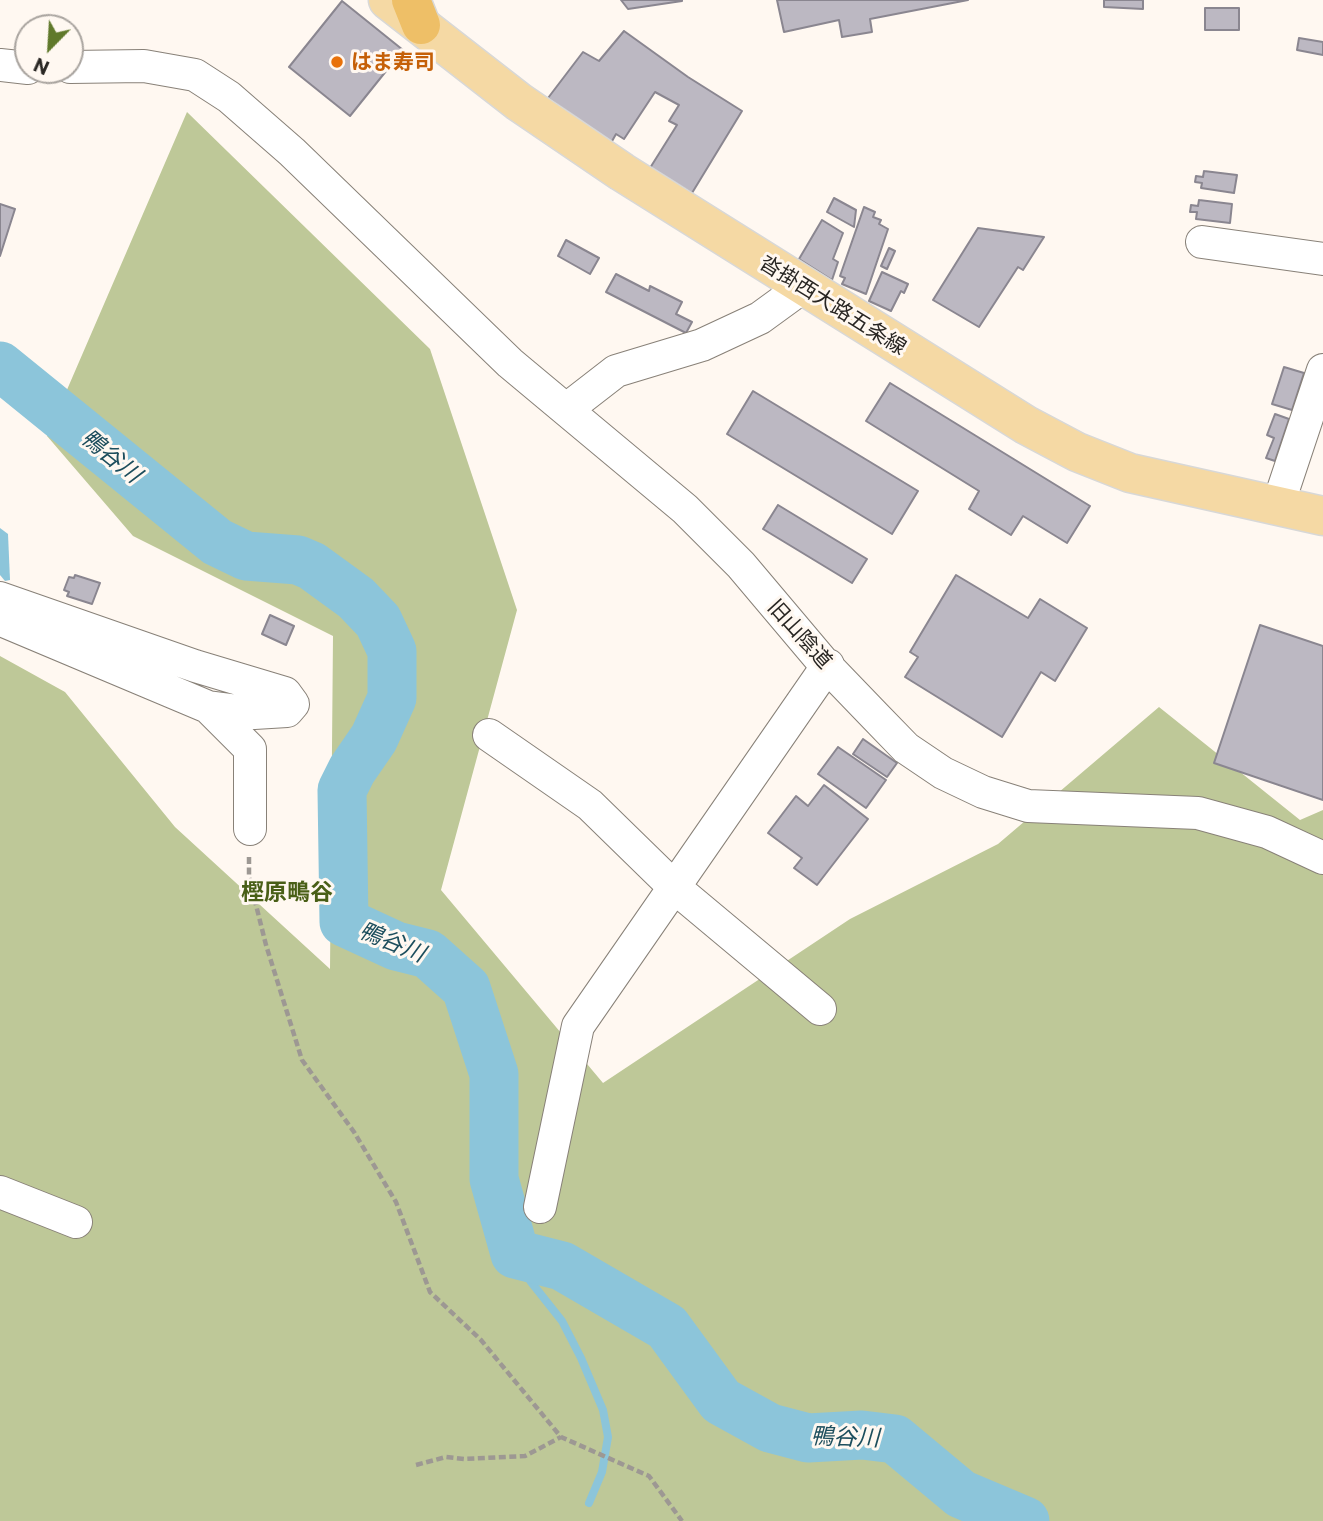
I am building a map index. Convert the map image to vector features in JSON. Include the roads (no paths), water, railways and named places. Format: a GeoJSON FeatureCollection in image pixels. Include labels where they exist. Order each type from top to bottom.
{"type":"FeatureCollection","features":[{"type":"Feature","properties":{"kind":"main road","name":"沓掛西大路五条線"},"geometry":{"type":"LineString","coordinates":[[388,0],[416,13],[519,102],[595,154],[1026,425],[1077,452],[1130,473],[1323,516]]}},
{"type":"Feature","properties":{"kind":"street","name":"旧山陰道"},"geometry":{"type":"LineString","coordinates":[[84,68],[144,66],[195,75],[229,97],[301,161],[510,363],[685,509],[740,565],[822,661],[906,748],[943,773],[983,792],[1028,806],[1198,813],[1267,832],[1323,858]]}},
{"type":"Feature","properties":{"kind":"street"},"geometry":{"type":"LineString","coordinates":[[1202,242],[1323,259]]}},
{"type":"Feature","properties":{"kind":"street"},"geometry":{"type":"LineString","coordinates":[[566,409],[616,371],[702,345],[760,318],[804,286]]}},
{"type":"Feature","properties":{"kind":"street"},"geometry":{"type":"LineString","coordinates":[[1278,505],[1323,370]]}},
{"type":"Feature","properties":{"kind":"street"},"geometry":{"type":"LineString","coordinates":[[0,598],[195,666],[285,693],[293,704],[287,711],[267,713],[208,707],[0,619]]}},
{"type":"Feature","properties":{"kind":"street"},"geometry":{"type":"LineString","coordinates":[[540,1207],[579,1026],[828,665]]}},
{"type":"Feature","properties":{"kind":"street"},"geometry":{"type":"LineString","coordinates":[[208,707],[250,749],[250,829]]}},
{"type":"Feature","properties":{"kind":"street"},"geometry":{"type":"LineString","coordinates":[[489,735],[590,805],[674,887],[820,1009]]}},
{"type":"Feature","properties":{"kind":"street"},"geometry":{"type":"LineString","coordinates":[[0,1192],[76,1222]]}},
{"type":"Feature","properties":{"kind":"water"},"geometry":{"type":"Polygon","coordinates":[[[0,528],[8,534],[10,580],[5,581],[0,575],[0,528]]]}},
{"type":"Feature","properties":{"kind":"waterway","name":"鴨谷川"},"geometry":{"type":"LineString","coordinates":[[0,366],[217,542],[246,556],[298,560],[312,566],[356,598],[378,621],[392,651],[392,698],[374,738],[342,790],[344,922],[396,946],[428,954],[466,988],[494,1074],[494,1179],[515,1254],[562,1266],[667,1327],[721,1401],[770,1428],[808,1438],[862,1435],[895,1439],[961,1494],[1025,1521]]}},
{"type":"Feature","properties":{"kind":"waterway"},"geometry":{"type":"LineString","coordinates":[[515,1254],[531,1282],[562,1321],[603,1410],[608,1437],[602,1472],[589,1503]]}},
{"type":"Feature","properties":{"kind":"place","name":"はま寿司"},"geometry":{"type":"Point","coordinates":[337,62]}},
{"type":"Feature","properties":{"kind":"district","name":"樫原鴫谷"},"geometry":{"type":"Point","coordinates":[287,892]}}]}
